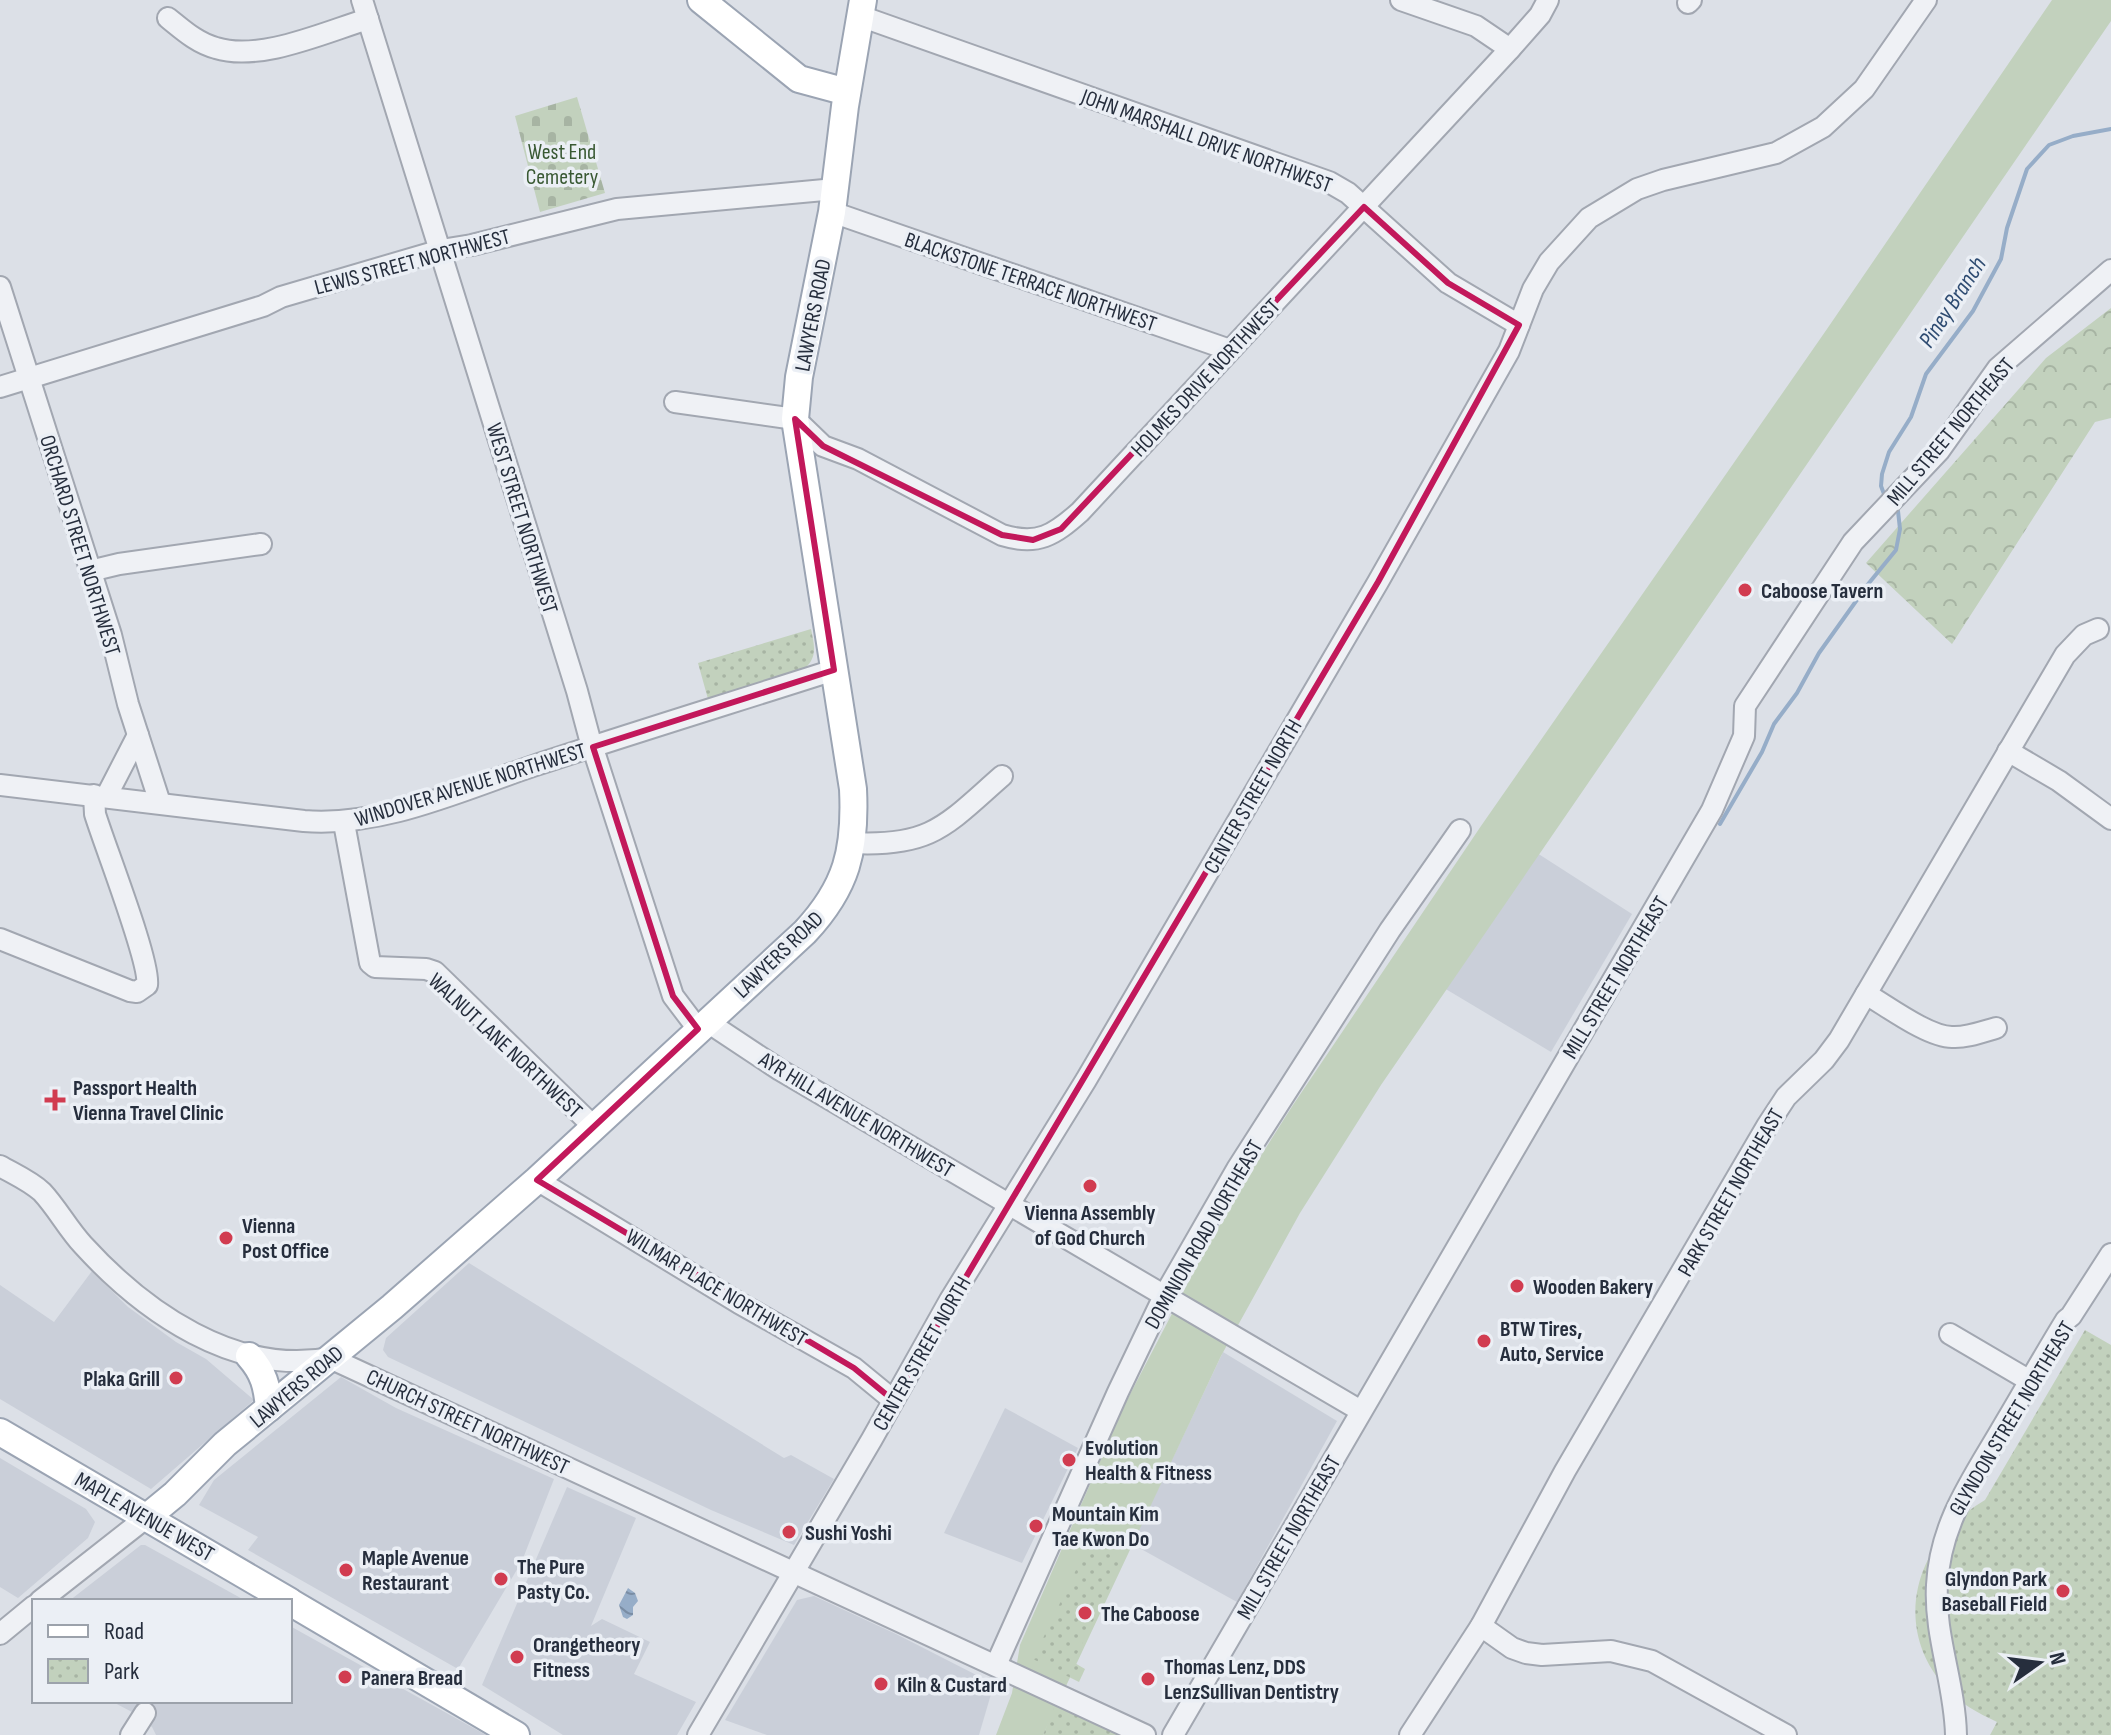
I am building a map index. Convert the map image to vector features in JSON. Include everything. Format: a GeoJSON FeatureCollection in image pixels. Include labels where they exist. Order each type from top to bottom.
{"type":"FeatureCollection","features":[{"type":"Feature","properties":{"kind":"main road"},"geometry":{"type":"LineString","coordinates":[[701,0],[799,79],[847,92]]}},
{"type":"Feature","properties":{"kind":"main road","name":"LAWYERS ROAD"},"geometry":{"type":"LineString","coordinates":[[147,1517],[225,1444],[537,1180],[805,932],[826,910],[844,876],[852,843],[853,789],[795,419],[799,377],[834,200],[847,92],[862,8]]}},
{"type":"Feature","properties":{"kind":"main road"},"geometry":{"type":"LineString","coordinates":[[249,1356],[267,1383],[269,1408]]}},
{"type":"Feature","properties":{"kind":"main road","name":"MAPLE AVENUE WEST"},"geometry":{"type":"LineString","coordinates":[[0,1432],[287,1599]]}},
{"type":"Feature","properties":{"kind":"main road","name":"MAPLE AVENUE WEST"},"geometry":{"type":"LineString","coordinates":[[292,1602],[516,1735]]}},
{"type":"Feature","properties":{"kind":"street"},"geometry":{"type":"LineString","coordinates":[[1401,0],[1476,26],[1510,49]]}},
{"type":"Feature","properties":{"kind":"street","name":"HOLMES DRIVE NORTHWEST"},"geometry":{"type":"LineString","coordinates":[[795,419],[823,446],[858,459],[1002,535],[1017,540],[1033,540],[1061,529],[1510,49],[1540,15],[1548,0]]}},
{"type":"Feature","properties":{"kind":"street","name":"CENTER STREET NORTH"},"geometry":{"type":"LineString","coordinates":[[698,1735],[1378,582],[1509,351],[1533,289],[1549,262],[1589,218],[1637,189],[1776,153],[1823,127],[1864,89],[1926,0]]}},
{"type":"Feature","properties":{"kind":"street","name":"JOHN MARSHALL DRIVE NORTHWEST"},"geometry":{"type":"LineString","coordinates":[[862,8],[1317,176],[1348,193],[1448,283],[1519,325]]}},
{"type":"Feature","properties":{"kind":"street"},"geometry":{"type":"LineString","coordinates":[[168,18],[201,43],[234,52],[271,48],[365,10]]}},
{"type":"Feature","properties":{"kind":"street","name":"WEST STREET NORTHWEST"},"geometry":{"type":"LineString","coordinates":[[365,10],[673,996],[702,1025]]}},
{"type":"Feature","properties":{"kind":"street","name":"LEWIS STREET NORTHWEST"},"geometry":{"type":"LineString","coordinates":[[0,387],[263,306],[281,297],[441,250],[617,209],[834,200]]}},
{"type":"Feature","properties":{"kind":"street","name":"BLACKSTONE TERRACE NORTHWEST"},"geometry":{"type":"LineString","coordinates":[[834,200],[1230,350]]}},
{"type":"Feature","properties":{"kind":"street","name":"MILL STREET NORTHEAST"},"geometry":{"type":"LineString","coordinates":[[1173,1735],[1712,810],[1744,736],[1745,706],[1853,542],[1939,451],[1998,368],[2111,270]]}},
{"type":"Feature","properties":{"kind":"street","name":"ORCHARD STREET NORTHWEST"},"geometry":{"type":"LineString","coordinates":[[0,287],[160,803]]}},
{"type":"Feature","properties":{"kind":"street"},"geometry":{"type":"LineString","coordinates":[[675,402],[795,419]]}},
{"type":"Feature","properties":{"kind":"street"},"geometry":{"type":"LineString","coordinates":[[90,571],[261,544]]}},
{"type":"Feature","properties":{"kind":"street","name":"PARK STREET NORTHEAST"},"geometry":{"type":"LineString","coordinates":[[1410,1735],[1481,1626],[1565,1471],[1738,1174],[1786,1097],[1824,1060],[1839,1040],[2065,655],[2084,635],[2098,629]]}},
{"type":"Feature","properties":{"kind":"street","name":"WINDOVER AVENUE NORTHWEST"},"geometry":{"type":"LineString","coordinates":[[0,785],[304,821],[344,823],[446,796],[834,670]]}},
{"type":"Feature","properties":{"kind":"street"},"geometry":{"type":"LineString","coordinates":[[0,939],[130,991],[143,990],[148,977],[95,814],[100,796],[138,735]]}},
{"type":"Feature","properties":{"kind":"street"},"geometry":{"type":"LineString","coordinates":[[2008,751],[2059,781],[2111,819]]}},
{"type":"Feature","properties":{"kind":"street"},"geometry":{"type":"LineString","coordinates":[[852,843],[898,843],[931,833],[949,822],[1002,776]]}},
{"type":"Feature","properties":{"kind":"street","name":"WALNUT LANE NORTHWEST"},"geometry":{"type":"LineString","coordinates":[[344,823],[370,963],[375,967],[435,972],[593,1126]]}},
{"type":"Feature","properties":{"kind":"street","name":"DOMINION ROAD NORTHEAST"},"geometry":{"type":"LineString","coordinates":[[996,1665],[1164,1296],[1271,1116],[1390,930],[1460,830]]}},
{"type":"Feature","properties":{"kind":"street"},"geometry":{"type":"LineString","coordinates":[[1866,994],[1945,1037],[1955,1038],[1996,1028]]}},
{"type":"Feature","properties":{"kind":"street","name":"AYR HILL AVENUE NORTHWEST"},"geometry":{"type":"LineString","coordinates":[[702,1025],[1361,1411]]}},
{"type":"Feature","properties":{"kind":"street","name":"CHURCH STREET NORTHWEST"},"geometry":{"type":"LineString","coordinates":[[0,1166],[35,1186],[86,1248],[142,1299],[194,1333],[249,1356],[297,1362],[330,1358],[1145,1735]]}},
{"type":"Feature","properties":{"kind":"street","name":"WILMAR PLACE NORTHWEST"},"geometry":{"type":"LineString","coordinates":[[537,1180],[739,1303],[854,1368],[893,1400]]}},
{"type":"Feature","properties":{"kind":"street","name":"GLYNDON STREET NORTHEAST"},"geometry":{"type":"LineString","coordinates":[[1956,1735],[1954,1700],[1938,1615],[1939,1562],[1944,1535],[1961,1494],[2066,1320],[2111,1254]]}},
{"type":"Feature","properties":{"kind":"street"},"geometry":{"type":"LineString","coordinates":[[1950,1334],[2030,1381]]}},
{"type":"Feature","properties":{"kind":"street"},"geometry":{"type":"LineString","coordinates":[[43,1599],[147,1517]]}},
{"type":"Feature","properties":{"kind":"street"},"geometry":{"type":"LineString","coordinates":[[0,1634],[32,1608]]}},
{"type":"Feature","properties":{"kind":"street"},"geometry":{"type":"LineString","coordinates":[[1481,1626],[1512,1648],[1526,1653],[1611,1651],[1652,1661],[1786,1735]]}},
{"type":"Feature","properties":{"kind":"street"},"geometry":{"type":"LineString","coordinates":[[131,1735],[145,1713]]}},
{"type":"Feature","properties":{"kind":"highlighted area"},"geometry":{"type":"Polygon","coordinates":[[[1364,207],[1448,283],[1519,325],[1378,582],[893,1400],[854,1368],[537,1180],[698,1029],[673,996],[593,747],[834,670],[795,419],[823,446],[1002,535],[1033,540],[1061,529],[1080,512],[1364,207]]]}},
{"type":"Feature","properties":{"kind":"shaded area"},"geometry":{"type":"Polygon","coordinates":[[[1537,853],[1632,914],[1551,1052],[1444,988],[1537,853]]]}},
{"type":"Feature","properties":{"kind":"shaded area"},"geometry":{"type":"Polygon","coordinates":[[[469,1263],[784,1458],[791,1455],[834,1479],[794,1545],[711,1510],[388,1357],[383,1350],[386,1338],[469,1263]]]}},
{"type":"Feature","properties":{"kind":"shaded area"},"geometry":{"type":"Polygon","coordinates":[[[92,1271],[128,1307],[176,1342],[206,1359],[254,1400],[151,1489],[0,1399],[0,1285],[54,1322],[92,1271]]]}},
{"type":"Feature","properties":{"kind":"shaded area"},"geometry":{"type":"Polygon","coordinates":[[[1223,1352],[1337,1421],[1237,1602],[1132,1544],[1223,1352]]]}},
{"type":"Feature","properties":{"kind":"shaded area"},"geometry":{"type":"Polygon","coordinates":[[[341,1377],[396,1408],[554,1479],[522,1561],[458,1669],[248,1550],[258,1537],[199,1505],[214,1480],[341,1377]]]}},
{"type":"Feature","properties":{"kind":"shaded area"},"geometry":{"type":"Polygon","coordinates":[[[1005,1408],[1078,1448],[1022,1563],[944,1533],[1005,1408]]]}},
{"type":"Feature","properties":{"kind":"shaded area"},"geometry":{"type":"Polygon","coordinates":[[[0,1458],[86,1509],[95,1522],[88,1538],[18,1598],[0,1587],[0,1458]]]}},
{"type":"Feature","properties":{"kind":"shaded area"},"geometry":{"type":"Polygon","coordinates":[[[567,1487],[636,1518],[591,1626],[602,1619],[650,1642],[634,1674],[696,1702],[677,1735],[563,1735],[482,1685],[567,1487]]]}},
{"type":"Feature","properties":{"kind":"shaded area"},"geometry":{"type":"Polygon","coordinates":[[[145,1545],[242,1599],[72,1599],[145,1545]]]}},
{"type":"Feature","properties":{"kind":"shaded area"},"geometry":{"type":"Polygon","coordinates":[[[814,1596],[994,1684],[979,1735],[767,1735],[725,1720],[797,1600],[814,1596]]]}},
{"type":"Feature","properties":{"kind":"shaded area"},"geometry":{"type":"Polygon","coordinates":[[[292,1627],[486,1735],[156,1735],[152,1727],[115,1703],[292,1703],[292,1627]]]}},
{"type":"Feature","properties":{"kind":"green space"},"geometry":{"type":"Polygon","coordinates":[[[2052,0],[2111,0],[2111,21],[1381,1085],[1300,1213],[1221,1356],[1043,1735],[996,1735],[1012,1693],[1020,1645],[1125,1404],[1243,1184],[1481,826],[2052,0]]]}},
{"type":"Feature","properties":{"kind":"green space","name":"West End Cemetery"},"geometry":{"type":"Polygon","coordinates":[[[577,97],[605,193],[540,212],[515,116],[577,97]]]}},
{"type":"Feature","properties":{"kind":"green space"},"geometry":{"type":"Polygon","coordinates":[[[2111,308],[2111,418],[2095,422],[1952,644],[1866,563],[2046,358],[2111,308]]]}},
{"type":"Feature","properties":{"kind":"green space"},"geometry":{"type":"Polygon","coordinates":[[[811,629],[813,655],[805,668],[708,699],[698,663],[811,629]]]}},
{"type":"Feature","properties":{"kind":"green space"},"geometry":{"type":"Polygon","coordinates":[[[2085,1330],[2111,1345],[2111,1735],[1990,1735],[1997,1722],[1958,1699],[1946,1688],[1929,1663],[1918,1638],[1915,1611],[1919,1585],[1928,1560],[1942,1537],[1961,1517],[1985,1500],[2085,1330]]]}},
{"type":"Feature","properties":{"kind":"green space"},"geometry":{"type":"Polygon","coordinates":[[[1089,1543],[1123,1560],[1073,1662],[1085,1669],[1079,1682],[1033,1659],[1089,1543]]]}},
{"type":"Feature","properties":{"kind":"green space"},"geometry":{"type":"Polygon","coordinates":[[[1055,1706],[1119,1735],[1043,1735],[1055,1706]]]}},
{"type":"Feature","properties":{"kind":"water"},"geometry":{"type":"Polygon","coordinates":[[[628,1588],[635,1593],[638,1601],[633,1607],[633,1615],[627,1619],[623,1617],[619,1605],[628,1588]]]}},
{"type":"Feature","properties":{"kind":"waterway","name":"Piney Branch"},"geometry":{"type":"LineString","coordinates":[[1884,494],[1882,474],[1889,452],[1911,417],[1926,374],[1973,311],[2001,259],[2007,228],[2027,169],[2049,145],[2073,136],[2111,129]]}},
{"type":"Feature","properties":{"kind":"waterway","name":"Piney Branch"},"geometry":{"type":"LineString","coordinates":[[1720,824],[1762,752],[1774,724],[1797,693],[1819,653],[1896,550],[1900,529],[1898,511]]}},
{"type":"Feature","properties":{"kind":"place","name":"Caboose Tavern"},"geometry":{"type":"Point","coordinates":[1745,590]}},
{"type":"Feature","properties":{"kind":"place","name":"Passport Health Vienna Travel Clinic"},"geometry":{"type":"Point","coordinates":[55,1100]}},
{"type":"Feature","properties":{"kind":"place","name":"Vienna Assembly of God Church"},"geometry":{"type":"Point","coordinates":[1090,1186]}},
{"type":"Feature","properties":{"kind":"place","name":"Vienna Post Office"},"geometry":{"type":"Point","coordinates":[226,1238]}},
{"type":"Feature","properties":{"kind":"place","name":"Wooden Bakery"},"geometry":{"type":"Point","coordinates":[1517,1286]}},
{"type":"Feature","properties":{"kind":"place","name":"BTW Tires, Auto, Service"},"geometry":{"type":"Point","coordinates":[1484,1341]}},
{"type":"Feature","properties":{"kind":"place","name":"Plaka Grill"},"geometry":{"type":"Point","coordinates":[176,1378]}},
{"type":"Feature","properties":{"kind":"place","name":"Evolution Health & Fitness"},"geometry":{"type":"Point","coordinates":[1069,1460]}},
{"type":"Feature","properties":{"kind":"place","name":"Mountain Kim Tae Kwon Do"},"geometry":{"type":"Point","coordinates":[1036,1526]}},
{"type":"Feature","properties":{"kind":"place","name":"Sushi Yoshi"},"geometry":{"type":"Point","coordinates":[789,1532]}},
{"type":"Feature","properties":{"kind":"place","name":"Maple Avenue Restaurant"},"geometry":{"type":"Point","coordinates":[346,1570]}},
{"type":"Feature","properties":{"kind":"place","name":"The Pure Pasty Co."},"geometry":{"type":"Point","coordinates":[501,1579]}},
{"type":"Feature","properties":{"kind":"place","name":"Glyndon Park Baseball Field"},"geometry":{"type":"Point","coordinates":[2063,1591]}},
{"type":"Feature","properties":{"kind":"place","name":"The Caboose"},"geometry":{"type":"Point","coordinates":[1085,1613]}},
{"type":"Feature","properties":{"kind":"place","name":"Orangetheory Fitness"},"geometry":{"type":"Point","coordinates":[517,1657]}},
{"type":"Feature","properties":{"kind":"place","name":"Panera Bread"},"geometry":{"type":"Point","coordinates":[345,1677]}},
{"type":"Feature","properties":{"kind":"place","name":"Thomas Lenz, DDS LenzSullivan Dentistry"},"geometry":{"type":"Point","coordinates":[1148,1679]}},
{"type":"Feature","properties":{"kind":"place","name":"Kiln & Custard"},"geometry":{"type":"Point","coordinates":[881,1684]}}]}
